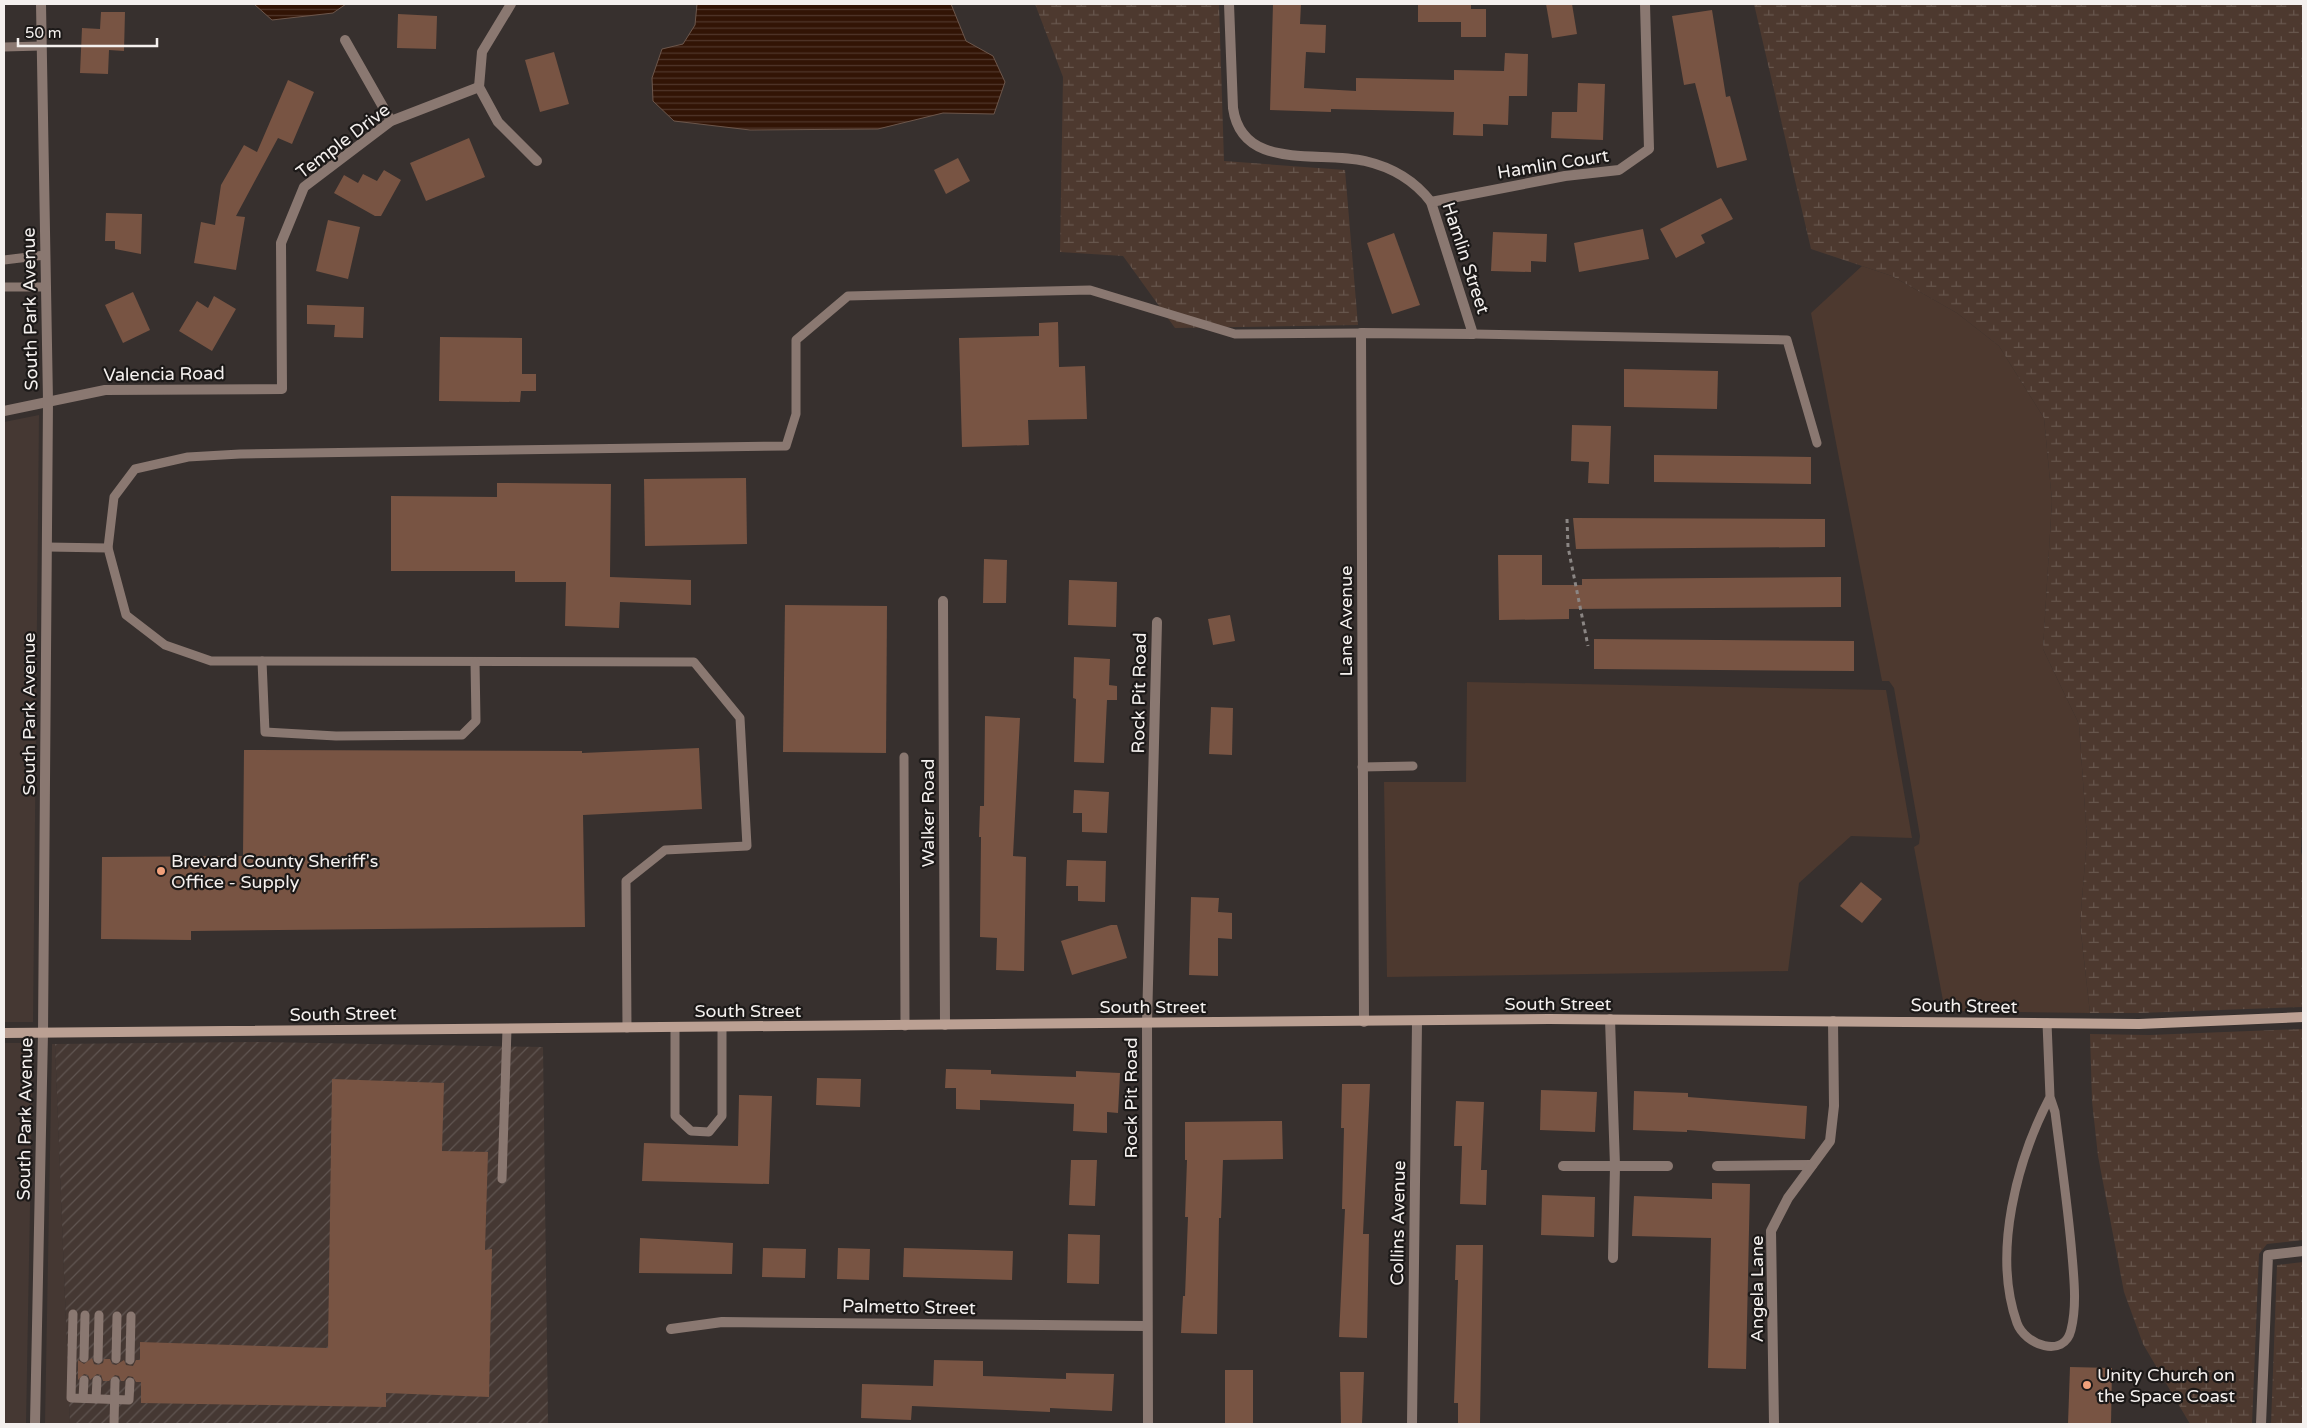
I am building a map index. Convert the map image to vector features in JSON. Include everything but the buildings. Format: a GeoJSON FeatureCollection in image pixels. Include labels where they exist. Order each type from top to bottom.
{"type":"FeatureCollection","features":[{"type":"Feature","properties":{"kind":"main road","name":"South Street"},"geometry":{"type":"LineString","coordinates":[[4,1033],[1610,1019],[2139,1024],[2303,1018]]}},
{"type":"Feature","properties":{"kind":"street","name":"South Park Avenue"},"geometry":{"type":"LineString","coordinates":[[36,1424],[43,1033],[48,401],[41,4]]}},
{"type":"Feature","properties":{"kind":"street"},"geometry":{"type":"LineString","coordinates":[[511,4],[482,52],[479,87],[498,122],[537,161]]}},
{"type":"Feature","properties":{"kind":"street","name":"Hamlin Street"},"geometry":{"type":"LineString","coordinates":[[1229,4],[1235,123],[1240,133],[1257,148],[1285,154],[1364,161],[1392,170],[1422,190],[1431,202],[1473,334]]}},
{"type":"Feature","properties":{"kind":"street","name":"Hamlin Court"},"geometry":{"type":"LineString","coordinates":[[1431,202],[1565,176],[1619,170],[1649,149],[1645,4]]}},
{"type":"Feature","properties":{"kind":"street"},"geometry":{"type":"LineString","coordinates":[[345,40],[391,121]]}},
{"type":"Feature","properties":{"kind":"street","name":"Temple Drive"},"geometry":{"type":"LineString","coordinates":[[282,389],[281,243],[304,187],[391,121],[479,87]]}},
{"type":"Feature","properties":{"kind":"street"},"geometry":{"type":"LineString","coordinates":[[1361,333],[1473,334]]}},
{"type":"Feature","properties":{"kind":"street","name":"Lane Avenue"},"geometry":{"type":"LineString","coordinates":[[1361,333],[1364,1022]]}},
{"type":"Feature","properties":{"kind":"street","name":"Valencia Road"},"geometry":{"type":"LineString","coordinates":[[4,411],[105,390],[282,389]]}},
{"type":"Feature","properties":{"kind":"street","name":"Walker Road"},"geometry":{"type":"LineString","coordinates":[[944,601],[945,1025]]}},
{"type":"Feature","properties":{"kind":"street","name":"Rock Pit Road"},"geometry":{"type":"LineString","coordinates":[[1148,1424],[1147,1024],[1157,622]]}},
{"type":"Feature","properties":{"kind":"street"},"geometry":{"type":"LineString","coordinates":[[1610,1019],[1615,1166],[1613,1258]]}},
{"type":"Feature","properties":{"kind":"street","name":"Angela Lane"},"geometry":{"type":"LineString","coordinates":[[1774,1424],[1771,1231],[1788,1198],[1830,1141],[1834,1106],[1833,1021]]}},
{"type":"Feature","properties":{"kind":"street","name":"Collins Avenue"},"geometry":{"type":"LineString","coordinates":[[1412,1424],[1417,1022]]}},
{"type":"Feature","properties":{"kind":"street"},"geometry":{"type":"LineString","coordinates":[[1563,1166],[1668,1166]]}},
{"type":"Feature","properties":{"kind":"street"},"geometry":{"type":"LineString","coordinates":[[1717,1166],[1812,1166]]}},
{"type":"Feature","properties":{"kind":"street"},"geometry":{"type":"LineString","coordinates":[[2262,1424],[2268,1255],[2303,1251]]}},
{"type":"Feature","properties":{"kind":"street","name":"Palmetto Street"},"geometry":{"type":"LineString","coordinates":[[671,1329],[722,1322],[1147,1326]]}},
{"type":"Feature","properties":{"kind":"lane"},"geometry":{"type":"LineString","coordinates":[[4,47],[41,46]]}},
{"type":"Feature","properties":{"kind":"lane"},"geometry":{"type":"LineString","coordinates":[[4,260],[45,256]]}},
{"type":"Feature","properties":{"kind":"lane"},"geometry":{"type":"LineString","coordinates":[[4,287],[46,286]]}},
{"type":"Feature","properties":{"kind":"lane"},"geometry":{"type":"LineString","coordinates":[[627,1028],[626,881],[666,850],[747,846],[740,718],[694,662],[211,661],[165,645],[126,615],[108,548],[114,497],[135,469],[188,457],[240,454],[786,446],[796,414],[796,340],[848,296],[1090,290],[1234,334],[1361,333]]}},
{"type":"Feature","properties":{"kind":"lane"},"geometry":{"type":"LineString","coordinates":[[1473,334],[1787,340],[1817,443]]}},
{"type":"Feature","properties":{"kind":"lane"},"geometry":{"type":"LineString","coordinates":[[47,547],[108,548]]}},
{"type":"Feature","properties":{"kind":"lane"},"geometry":{"type":"LineString","coordinates":[[262,661],[265,732],[336,736],[462,735],[476,721],[475,662]]}},
{"type":"Feature","properties":{"kind":"lane"},"geometry":{"type":"LineString","coordinates":[[904,757],[905,1026]]}},
{"type":"Feature","properties":{"kind":"lane"},"geometry":{"type":"LineString","coordinates":[[1362,767],[1413,766]]}},
{"type":"Feature","properties":{"kind":"lane"},"geometry":{"type":"LineString","coordinates":[[2047,1023],[2050,1097],[2056,1120],[2070,1238],[2074,1297],[2071,1332],[2059,1344],[2050,1346],[2033,1343],[2022,1332],[2017,1323],[2010,1292],[2007,1262],[2013,1196],[2028,1148],[2050,1097]]}},
{"type":"Feature","properties":{"kind":"lane"},"geometry":{"type":"LineString","coordinates":[[675,1028],[675,1116],[691,1131],[709,1132],[722,1116],[722,1027]]}},
{"type":"Feature","properties":{"kind":"lane"},"geometry":{"type":"LineString","coordinates":[[502,1179],[507,1029]]}},
{"type":"Feature","properties":{"kind":"lane"},"geometry":{"type":"LineString","coordinates":[[73,1314],[71,1398],[129,1400],[130,1382]]}},
{"type":"Feature","properties":{"kind":"lane"},"geometry":{"type":"LineString","coordinates":[[84,1358],[85,1315]]}},
{"type":"Feature","properties":{"kind":"lane"},"geometry":{"type":"LineString","coordinates":[[98,1359],[99,1315]]}},
{"type":"Feature","properties":{"kind":"lane"},"geometry":{"type":"LineString","coordinates":[[116,1359],[117,1316]]}},
{"type":"Feature","properties":{"kind":"lane"},"geometry":{"type":"LineString","coordinates":[[130,1360],[131,1316]]}},
{"type":"Feature","properties":{"kind":"lane"},"geometry":{"type":"LineString","coordinates":[[83,1398],[84,1380]]}},
{"type":"Feature","properties":{"kind":"lane"},"geometry":{"type":"LineString","coordinates":[[96,1399],[97,1380]]}},
{"type":"Feature","properties":{"kind":"lane"},"geometry":{"type":"LineString","coordinates":[[114,1424],[115,1381]]}},
{"type":"Feature","properties":{"kind":"path"},"geometry":{"type":"LineString","coordinates":[[1566,519],[1568,547],[1588,646]]}},
{"type":"Feature","properties":{"kind":"shaded area"},"geometry":{"type":"Polygon","coordinates":[[[254,4],[346,4],[333,13],[272,20],[254,4]]]}},
{"type":"Feature","properties":{"kind":"shaded area"},"geometry":{"type":"Polygon","coordinates":[[[697,4],[951,4],[966,41],[993,56],[1005,82],[994,114],[943,113],[878,129],[750,130],[674,121],[653,101],[652,78],[662,49],[683,44],[695,25],[697,4]]]}},
{"type":"Feature","properties":{"kind":"shaded area"},"geometry":{"type":"Polygon","coordinates":[[[39,415],[33,1022],[4,1022],[4,422],[39,415]]]}},
{"type":"Feature","properties":{"kind":"shaded area"},"geometry":{"type":"Polygon","coordinates":[[[260,1042],[543,1047],[548,1424],[70,1424],[55,1044],[260,1042]]]}},
{"type":"Feature","properties":{"kind":"shaded area"},"geometry":{"type":"Polygon","coordinates":[[[4,1043],[33,1043],[26,1424],[4,1424],[4,1043]]]}},
{"type":"Feature","properties":{"kind":"shaded area"},"geometry":{"type":"Polygon","coordinates":[[[52,1044],[55,1044],[70,1424],[45,1424],[52,1044]]]}},
{"type":"Feature","properties":{"kind":"green space"},"geometry":{"type":"Polygon","coordinates":[[[1035,4],[1219,4],[1224,161],[1345,170],[1358,325],[1175,328],[1123,256],[1060,252],[1063,77],[1035,4]]]}},
{"type":"Feature","properties":{"kind":"green space"},"geometry":{"type":"Polygon","coordinates":[[[1754,4],[2303,4],[2303,796],[2301,852],[2303,858],[2303,1007],[2090,1013],[2080,924],[2087,838],[2079,724],[2043,649],[2052,501],[2044,418],[1999,346],[1957,313],[1892,276],[1811,249],[1754,4]]]}},
{"type":"Feature","properties":{"kind":"green space"},"geometry":{"type":"Polygon","coordinates":[[[1862,266],[1892,276],[1957,313],[1999,346],[2044,418],[2052,501],[2043,649],[2079,724],[2087,838],[2080,924],[2090,1013],[1945,1011],[1914,847],[1919,844],[1920,836],[1894,688],[1889,681],[1882,681],[1811,313],[1862,266]]]}},
{"type":"Feature","properties":{"kind":"green space"},"geometry":{"type":"Polygon","coordinates":[[[1467,682],[1886,690],[1912,838],[1851,836],[1799,883],[1788,971],[1387,977],[1384,782],[1466,782],[1467,682]]]}},
{"type":"Feature","properties":{"kind":"green space"},"geometry":{"type":"Polygon","coordinates":[[[2303,1029],[2303,1240],[2267,1244],[2259,1254],[2252,1424],[2190,1424],[2143,1344],[2124,1292],[2098,1156],[2092,1101],[2090,1034],[2149,1035],[2303,1029]]]}},
{"type":"Feature","properties":{"kind":"green space"},"geometry":{"type":"Polygon","coordinates":[[[2303,1262],[2303,1424],[2271,1424],[2277,1265],[2303,1262]]]}},
{"type":"Feature","properties":{"kind":"place","name":"Brevard County Sheriff's Office - Supply"},"geometry":{"type":"Point","coordinates":[161,871]}},
{"type":"Feature","properties":{"kind":"place","name":"Unity Church on the Space Coast"},"geometry":{"type":"Point","coordinates":[2087,1385]}}]}
